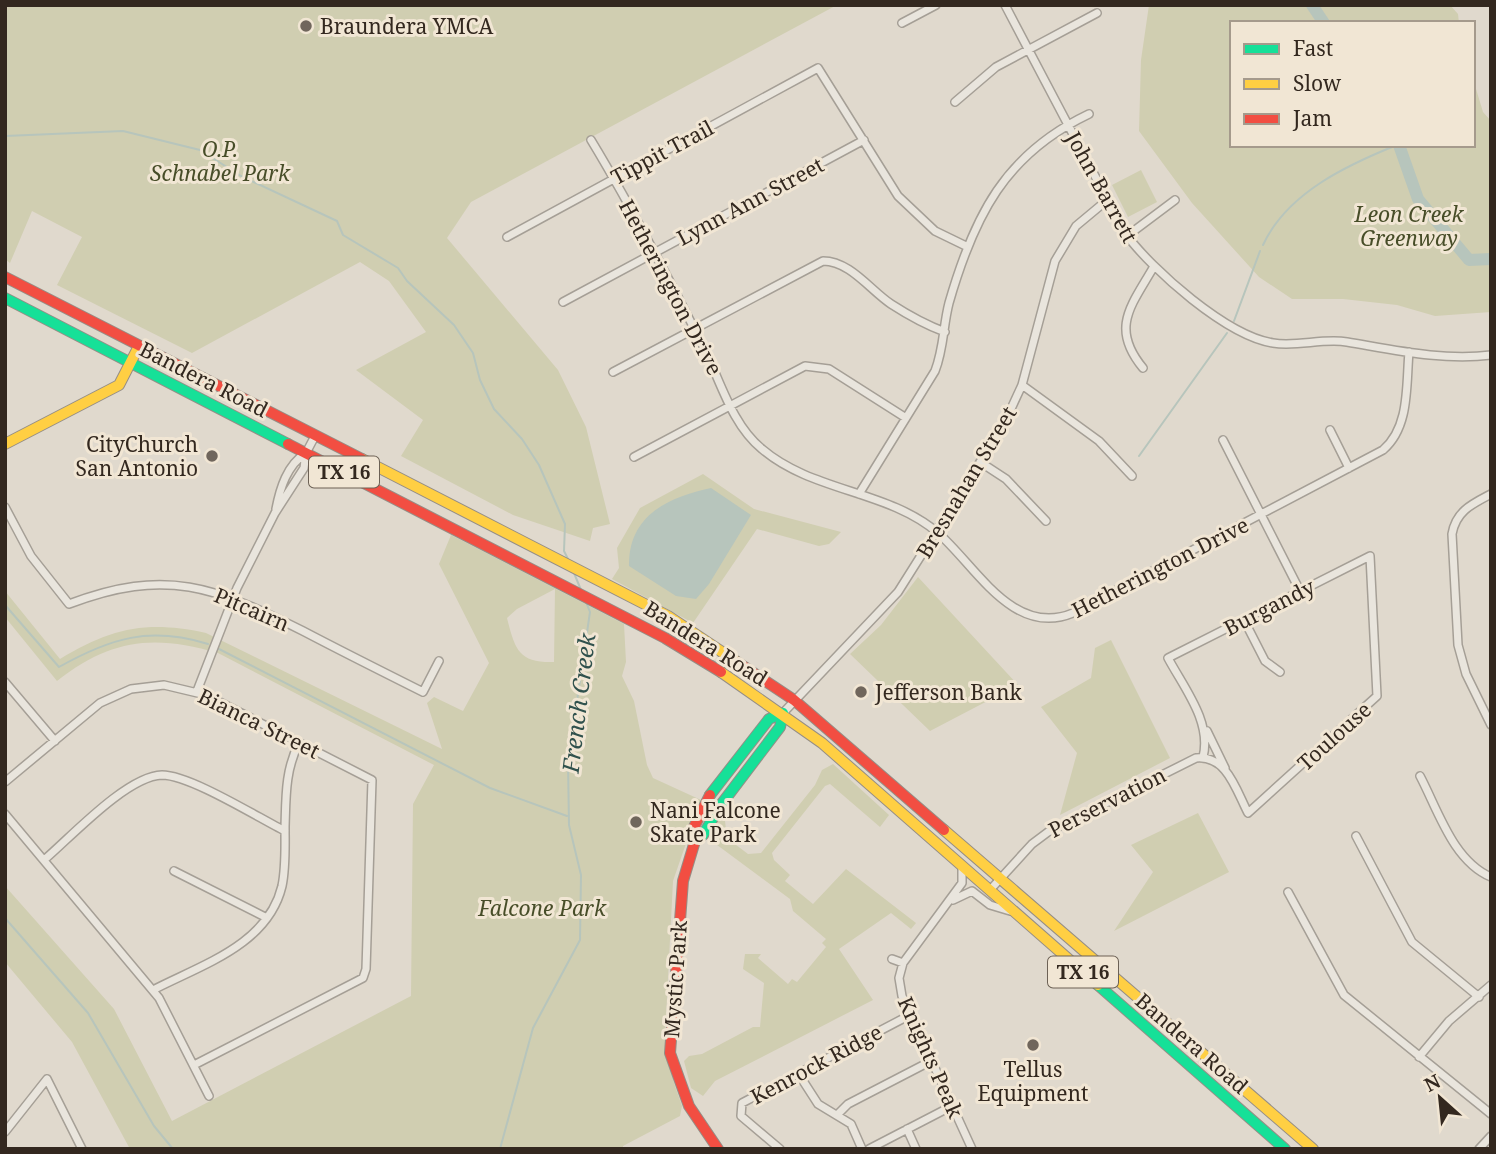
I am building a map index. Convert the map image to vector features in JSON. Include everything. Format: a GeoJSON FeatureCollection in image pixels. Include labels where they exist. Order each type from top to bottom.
{"type":"FeatureCollection","features":[{"type":"Feature","properties":{"kind":"main road","name":"Bandera Road"},"geometry":{"type":"LineString","coordinates":[[5,276],[554,557],[712,642],[794,700],[1002,877],[1313,1149]]}},
{"type":"Feature","properties":{"kind":"main road","name":"Bandera Road"},"geometry":{"type":"LineString","coordinates":[[5,298],[558,581],[713,666],[783,713],[990,890],[1285,1149]]}},
{"type":"Feature","properties":{"kind":"main road"},"geometry":{"type":"LineString","coordinates":[[5,444],[119,384],[139,345]]}},
{"type":"Feature","properties":{"kind":"main road"},"geometry":{"type":"LineString","coordinates":[[506,555],[514,537]]}},
{"type":"Feature","properties":{"kind":"main road","name":"Mystic Park"},"geometry":{"type":"LineString","coordinates":[[718,1149],[689,1106],[670,1053],[683,881],[695,841],[704,835],[720,806],[780,727],[783,713]]}},
{"type":"Feature","properties":{"kind":"street"},"geometry":{"type":"LineString","coordinates":[[902,23],[936,5]]}},
{"type":"Feature","properties":{"kind":"street","name":"John Barrett"},"geometry":{"type":"LineString","coordinates":[[1005,5],[1106,201],[1127,236],[1153,268],[1231,326],[1254,338],[1276,344],[1340,341],[1440,356],[1491,355]]}},
{"type":"Feature","properties":{"kind":"street"},"geometry":{"type":"LineString","coordinates":[[956,102],[996,67],[1097,13]]}},
{"type":"Feature","properties":{"kind":"street","name":"Tippit Trail"},"geometry":{"type":"LineString","coordinates":[[507,237],[818,68],[834,98],[853,120],[864,140]]}},
{"type":"Feature","properties":{"kind":"street"},"geometry":{"type":"LineString","coordinates":[[859,494],[935,371],[949,303],[980,216],[1003,179],[1034,146],[1066,124],[1089,114]]}},
{"type":"Feature","properties":{"kind":"street","name":"Hetherington Drive"},"geometry":{"type":"LineString","coordinates":[[592,140],[694,328],[744,432],[773,458],[895,508],[936,531],[1014,609],[1025,614],[1049,619],[1073,613],[1262,516],[1383,450],[1398,430],[1404,409],[1409,352]]}},
{"type":"Feature","properties":{"kind":"street"},"geometry":{"type":"LineString","coordinates":[[864,140],[887,183],[909,209],[935,231],[968,247]]}},
{"type":"Feature","properties":{"kind":"street","name":"Lynn Ann Street"},"geometry":{"type":"LineString","coordinates":[[563,302],[864,140]]}},
{"type":"Feature","properties":{"kind":"street","name":"Bresnahan Street"},"geometry":{"type":"LineString","coordinates":[[783,713],[898,592],[1004,424],[1022,385],[1055,261],[1076,226],[1106,201]]}},
{"type":"Feature","properties":{"kind":"street"},"geometry":{"type":"LineString","coordinates":[[1127,236],[1175,201]]}},
{"type":"Feature","properties":{"kind":"street"},"geometry":{"type":"LineString","coordinates":[[613,372],[816,263],[830,261],[848,268],[909,315],[945,332]]}},
{"type":"Feature","properties":{"kind":"street"},"geometry":{"type":"LineString","coordinates":[[1143,368],[1129,347],[1125,329],[1129,310],[1153,268]]}},
{"type":"Feature","properties":{"kind":"street"},"geometry":{"type":"LineString","coordinates":[[635,457],[800,368],[815,364],[829,369],[906,418]]}},
{"type":"Feature","properties":{"kind":"street"},"geometry":{"type":"LineString","coordinates":[[1022,385],[1099,441],[1132,476]]}},
{"type":"Feature","properties":{"kind":"street"},"geometry":{"type":"LineString","coordinates":[[1330,430],[1349,468]]}},
{"type":"Feature","properties":{"kind":"street"},"geometry":{"type":"LineString","coordinates":[[197,691],[233,598],[275,513],[280,492],[294,460],[306,453],[315,436]]}},
{"type":"Feature","properties":{"kind":"street"},"geometry":{"type":"LineString","coordinates":[[1223,440],[1300,591]]}},
{"type":"Feature","properties":{"kind":"street"},"geometry":{"type":"LineString","coordinates":[[980,462],[1006,479],[1046,521]]}},
{"type":"Feature","properties":{"kind":"street"},"geometry":{"type":"LineString","coordinates":[[1491,494],[1471,504],[1458,517],[1452,534],[1458,645],[1466,674],[1491,726]]}},
{"type":"Feature","properties":{"kind":"street","name":"Pitcairn"},"geometry":{"type":"LineString","coordinates":[[5,507],[31,556],[69,604],[111,589],[154,584],[198,587],[233,598],[423,692],[439,661]]}},
{"type":"Feature","properties":{"kind":"street","name":"Burgandy"},"geometry":{"type":"LineString","coordinates":[[1204,726],[1168,658],[1370,556]]}},
{"type":"Feature","properties":{"kind":"street","name":"Toulouse"},"geometry":{"type":"LineString","coordinates":[[1225,769],[1248,813],[1377,696],[1370,556]]}},
{"type":"Feature","properties":{"kind":"street"},"geometry":{"type":"LineString","coordinates":[[1244,620],[1265,661],[1280,672]]}},
{"type":"Feature","properties":{"kind":"street"},"geometry":{"type":"LineString","coordinates":[[5,682],[55,741]]}},
{"type":"Feature","properties":{"kind":"street","name":"Bianca Street"},"geometry":{"type":"LineString","coordinates":[[5,782],[100,703],[120,692],[164,685],[197,691],[372,780],[366,970],[363,978],[194,1065]]}},
{"type":"Feature","properties":{"kind":"street"},"geometry":{"type":"LineString","coordinates":[[1204,726],[1206,741],[1203,757],[1214,760],[1225,769]]}},
{"type":"Feature","properties":{"kind":"street"},"geometry":{"type":"LineString","coordinates":[[1204,726],[1225,769]]}},
{"type":"Feature","properties":{"kind":"street"},"geometry":{"type":"LineString","coordinates":[[153,990],[243,943],[268,918],[281,886],[288,777],[299,743]]}},
{"type":"Feature","properties":{"kind":"street","name":"Perservation"},"geometry":{"type":"LineString","coordinates":[[990,890],[1032,844],[1048,832],[1182,763],[1203,757]]}},
{"type":"Feature","properties":{"kind":"street"},"geometry":{"type":"LineString","coordinates":[[44,860],[133,785],[153,776],[185,780],[285,831]]}},
{"type":"Feature","properties":{"kind":"street"},"geometry":{"type":"LineString","coordinates":[[1420,776],[1464,859],[1477,871],[1491,877]]}},
{"type":"Feature","properties":{"kind":"street"},"geometry":{"type":"LineString","coordinates":[[5,814],[153,990],[209,1096]]}},
{"type":"Feature","properties":{"kind":"street"},"geometry":{"type":"LineString","coordinates":[[1356,836],[1412,942],[1479,997]]}},
{"type":"Feature","properties":{"kind":"street"},"geometry":{"type":"LineString","coordinates":[[892,959],[903,963],[952,900],[962,883],[962,866]]}},
{"type":"Feature","properties":{"kind":"street"},"geometry":{"type":"LineString","coordinates":[[174,871],[268,918]]}},
{"type":"Feature","properties":{"kind":"street"},"geometry":{"type":"LineString","coordinates":[[952,900],[972,891],[990,905],[1016,914]]}},
{"type":"Feature","properties":{"kind":"street"},"geometry":{"type":"LineString","coordinates":[[1288,892],[1344,995],[1491,1114]]}},
{"type":"Feature","properties":{"kind":"street","name":"Knights Peak"},"geometry":{"type":"LineString","coordinates":[[903,963],[900,986],[910,1015],[972,1149]]}},
{"type":"Feature","properties":{"kind":"street"},"geometry":{"type":"LineString","coordinates":[[1419,1057],[1449,1021],[1491,985]]}},
{"type":"Feature","properties":{"kind":"street","name":"Kenrock Ridge"},"geometry":{"type":"LineString","coordinates":[[780,1149],[755,1132],[740,1116],[739,1109],[745,1100],[910,1015]]}},
{"type":"Feature","properties":{"kind":"street"},"geometry":{"type":"LineString","coordinates":[[838,1114],[848,1104],[931,1061]]}},
{"type":"Feature","properties":{"kind":"street"},"geometry":{"type":"LineString","coordinates":[[798,1073],[818,1104],[838,1114],[850,1124],[862,1149]]}},
{"type":"Feature","properties":{"kind":"street"},"geometry":{"type":"LineString","coordinates":[[5,1132],[8,1122],[47,1079],[82,1149]]}},
{"type":"Feature","properties":{"kind":"street"},"geometry":{"type":"LineString","coordinates":[[869,1149],[952,1106]]}},
{"type":"Feature","properties":{"kind":"street"},"geometry":{"type":"LineString","coordinates":[[907,1129],[916,1149]]}},
{"type":"Feature","properties":{"kind":"street"},"geometry":{"type":"LineString","coordinates":[[1479,1149],[1491,1136]]}},
{"type":"Feature","properties":{"kind":"green space","name":"O.P. Schnabel Park"},"geometry":{"type":"Polygon","coordinates":[[[5,5],[837,5],[471,202],[447,238],[558,370],[586,427],[610,524],[593,528],[590,541],[513,515],[401,456],[423,420],[356,370],[426,332],[389,281],[360,262],[192,353],[57,285],[82,237],[32,211],[10,263],[5,259],[5,5]]]}},
{"type":"Feature","properties":{"kind":"green space","name":"Leon Creek Greenway"},"geometry":{"type":"Polygon","coordinates":[[[1149,5],[1450,5],[1458,14],[1459,21],[1230,21],[1230,147],[1475,147],[1475,86],[1483,112],[1491,121],[1491,312],[1435,316],[1397,305],[1343,299],[1292,299],[1259,277],[1192,203],[1139,131],[1141,60],[1149,5]]]}},
{"type":"Feature","properties":{"kind":"green space"},"geometry":{"type":"Polygon","coordinates":[[[1141,170],[1157,202],[1128,217],[1112,185],[1141,170]]]}},
{"type":"Feature","properties":{"kind":"green space"},"geometry":{"type":"Polygon","coordinates":[[[703,474],[754,509],[841,532],[829,544],[819,546],[757,529],[693,623],[612,579],[619,568],[617,548],[640,508],[703,474]]]}},
{"type":"Feature","properties":{"kind":"green space","name":"Falcone Park"},"geometry":{"type":"Polygon","coordinates":[[[451,535],[624,624],[626,662],[622,676],[634,701],[647,765],[653,778],[701,800],[673,881],[665,1037],[674,1083],[682,1106],[680,1116],[623,1146],[623,1149],[130,1149],[72,1042],[5,962],[5,886],[114,1009],[172,1121],[411,996],[413,804],[434,765],[218,653],[195,647],[153,642],[133,644],[96,656],[57,681],[5,617],[5,591],[60,659],[96,640],[130,630],[165,627],[206,633],[442,749],[427,703],[434,697],[463,711],[489,663],[439,564],[451,535]],[[555,589],[517,609],[507,618],[520,652],[533,660],[554,662],[555,589]]]}},
{"type":"Feature","properties":{"kind":"green space"},"geometry":{"type":"Polygon","coordinates":[[[918,577],[1018,685],[930,731],[850,654],[881,625],[918,577]]]}},
{"type":"Feature","properties":{"kind":"green space"},"geometry":{"type":"Polygon","coordinates":[[[1111,640],[1170,758],[1060,815],[1077,753],[1041,707],[1091,678],[1095,648],[1111,640]]]}},
{"type":"Feature","properties":{"kind":"green space"},"geometry":{"type":"Polygon","coordinates":[[[833,764],[889,815],[880,827],[830,784],[825,786],[772,853],[774,860],[790,875],[785,881],[813,904],[846,869],[916,923],[911,929],[891,913],[839,949],[873,1000],[715,1081],[703,1096],[691,1088],[684,1061],[689,1056],[702,1054],[753,1027],[760,1027],[764,983],[743,969],[745,954],[761,954],[758,958],[788,984],[792,979],[797,982],[826,947],[822,943],[826,939],[793,911],[790,899],[709,839],[719,818],[725,821],[727,838],[748,854],[761,853],[815,785],[822,770],[833,764]]]}},
{"type":"Feature","properties":{"kind":"green space"},"geometry":{"type":"Polygon","coordinates":[[[1198,813],[1229,872],[1114,931],[1153,872],[1131,845],[1198,813]]]}},
{"type":"Feature","properties":{"kind":"shaded area"},"geometry":{"type":"Polygon","coordinates":[[[711,488],[751,515],[709,584],[696,599],[676,596],[629,566],[630,549],[635,534],[653,512],[680,497],[711,488]]]}},
{"type":"Feature","properties":{"kind":"waterway"},"geometry":{"type":"LineString","coordinates":[[1312,5],[1323,21]]}},
{"type":"Feature","properties":{"kind":"waterway","name":"French Creek"},"geometry":{"type":"LineString","coordinates":[[5,136],[123,131],[200,150],[241,176],[337,221],[343,235],[398,268],[407,281],[454,325],[473,353],[480,380],[494,409],[522,439],[539,465],[565,524],[564,551],[569,561]]}},
{"type":"Feature","properties":{"kind":"waterway"},"geometry":{"type":"LineString","coordinates":[[1263,245],[1287,210],[1320,183],[1392,147]]}},
{"type":"Feature","properties":{"kind":"waterway"},"geometry":{"type":"LineString","coordinates":[[1400,147],[1418,199],[1469,260],[1491,259]]}},
{"type":"Feature","properties":{"kind":"waterway"},"geometry":{"type":"LineString","coordinates":[[1234,321],[1260,251]]}},
{"type":"Feature","properties":{"kind":"waterway"},"geometry":{"type":"LineString","coordinates":[[1139,456],[1227,333]]}},
{"type":"Feature","properties":{"kind":"waterway","name":"French Creek"},"geometry":{"type":"LineString","coordinates":[[574,573],[581,590]]}},
{"type":"Feature","properties":{"kind":"waterway","name":"French Creek"},"geometry":{"type":"LineString","coordinates":[[500,1149],[533,1028],[580,940],[581,875],[569,825],[568,762],[590,612],[586,602]]}},
{"type":"Feature","properties":{"kind":"waterway"},"geometry":{"type":"LineString","coordinates":[[5,605],[59,667],[113,642],[131,638],[167,636],[208,644]]}},
{"type":"Feature","properties":{"kind":"waterway"},"geometry":{"type":"LineString","coordinates":[[219,649],[490,788],[567,816]]}},
{"type":"Feature","properties":{"kind":"waterway"},"geometry":{"type":"LineString","coordinates":[[5,918],[88,1013],[154,1126],[173,1149]]}},
{"type":"Feature","properties":{"kind":"traffic: fast"},"geometry":{"type":"LineString","coordinates":[[5,298],[288,444]]}},
{"type":"Feature","properties":{"kind":"traffic: fast"},"geometry":{"type":"LineString","coordinates":[[695,841],[703,835],[720,806],[780,727],[783,713],[769,719],[710,795]]}},
{"type":"Feature","properties":{"kind":"traffic: fast"},"geometry":{"type":"LineString","coordinates":[[1098,985],[1285,1149]]}},
{"type":"Feature","properties":{"kind":"traffic: slow"},"geometry":{"type":"LineString","coordinates":[[5,444],[119,385],[139,346]]}},
{"type":"Feature","properties":{"kind":"traffic: slow"},"geometry":{"type":"LineString","coordinates":[[362,459],[668,616],[737,662]]}},
{"type":"Feature","properties":{"kind":"traffic: slow"},"geometry":{"type":"LineString","coordinates":[[721,672],[822,743],[1098,985]]}},
{"type":"Feature","properties":{"kind":"traffic: slow"},"geometry":{"type":"LineString","coordinates":[[944,830],[1313,1149]]}},
{"type":"Feature","properties":{"kind":"traffic: jam"},"geometry":{"type":"LineString","coordinates":[[5,277],[362,459]]}},
{"type":"Feature","properties":{"kind":"traffic: jam"},"geometry":{"type":"LineString","coordinates":[[288,444],[665,638],[721,672]]}},
{"type":"Feature","properties":{"kind":"traffic: jam"},"geometry":{"type":"LineString","coordinates":[[737,662],[794,700],[944,830]]}},
{"type":"Feature","properties":{"kind":"traffic: jam"},"geometry":{"type":"LineString","coordinates":[[710,795],[693,829],[695,841],[683,881],[670,1053],[689,1106],[718,1149]]}},
{"type":"Feature","properties":{"kind":"place","name":"Braundera YMCA"},"geometry":{"type":"Point","coordinates":[306,26]}},
{"type":"Feature","properties":{"kind":"place","name":"CityChurch San Antonio"},"geometry":{"type":"Point","coordinates":[212,456]}},
{"type":"Feature","properties":{"kind":"place","name":"Jefferson Bank"},"geometry":{"type":"Point","coordinates":[861,692]}},
{"type":"Feature","properties":{"kind":"place","name":"Nani Falcone Skate Park"},"geometry":{"type":"Point","coordinates":[636,822]}},
{"type":"Feature","properties":{"kind":"place","name":"Tellus Equipment"},"geometry":{"type":"Point","coordinates":[1033,1045]}}]}
